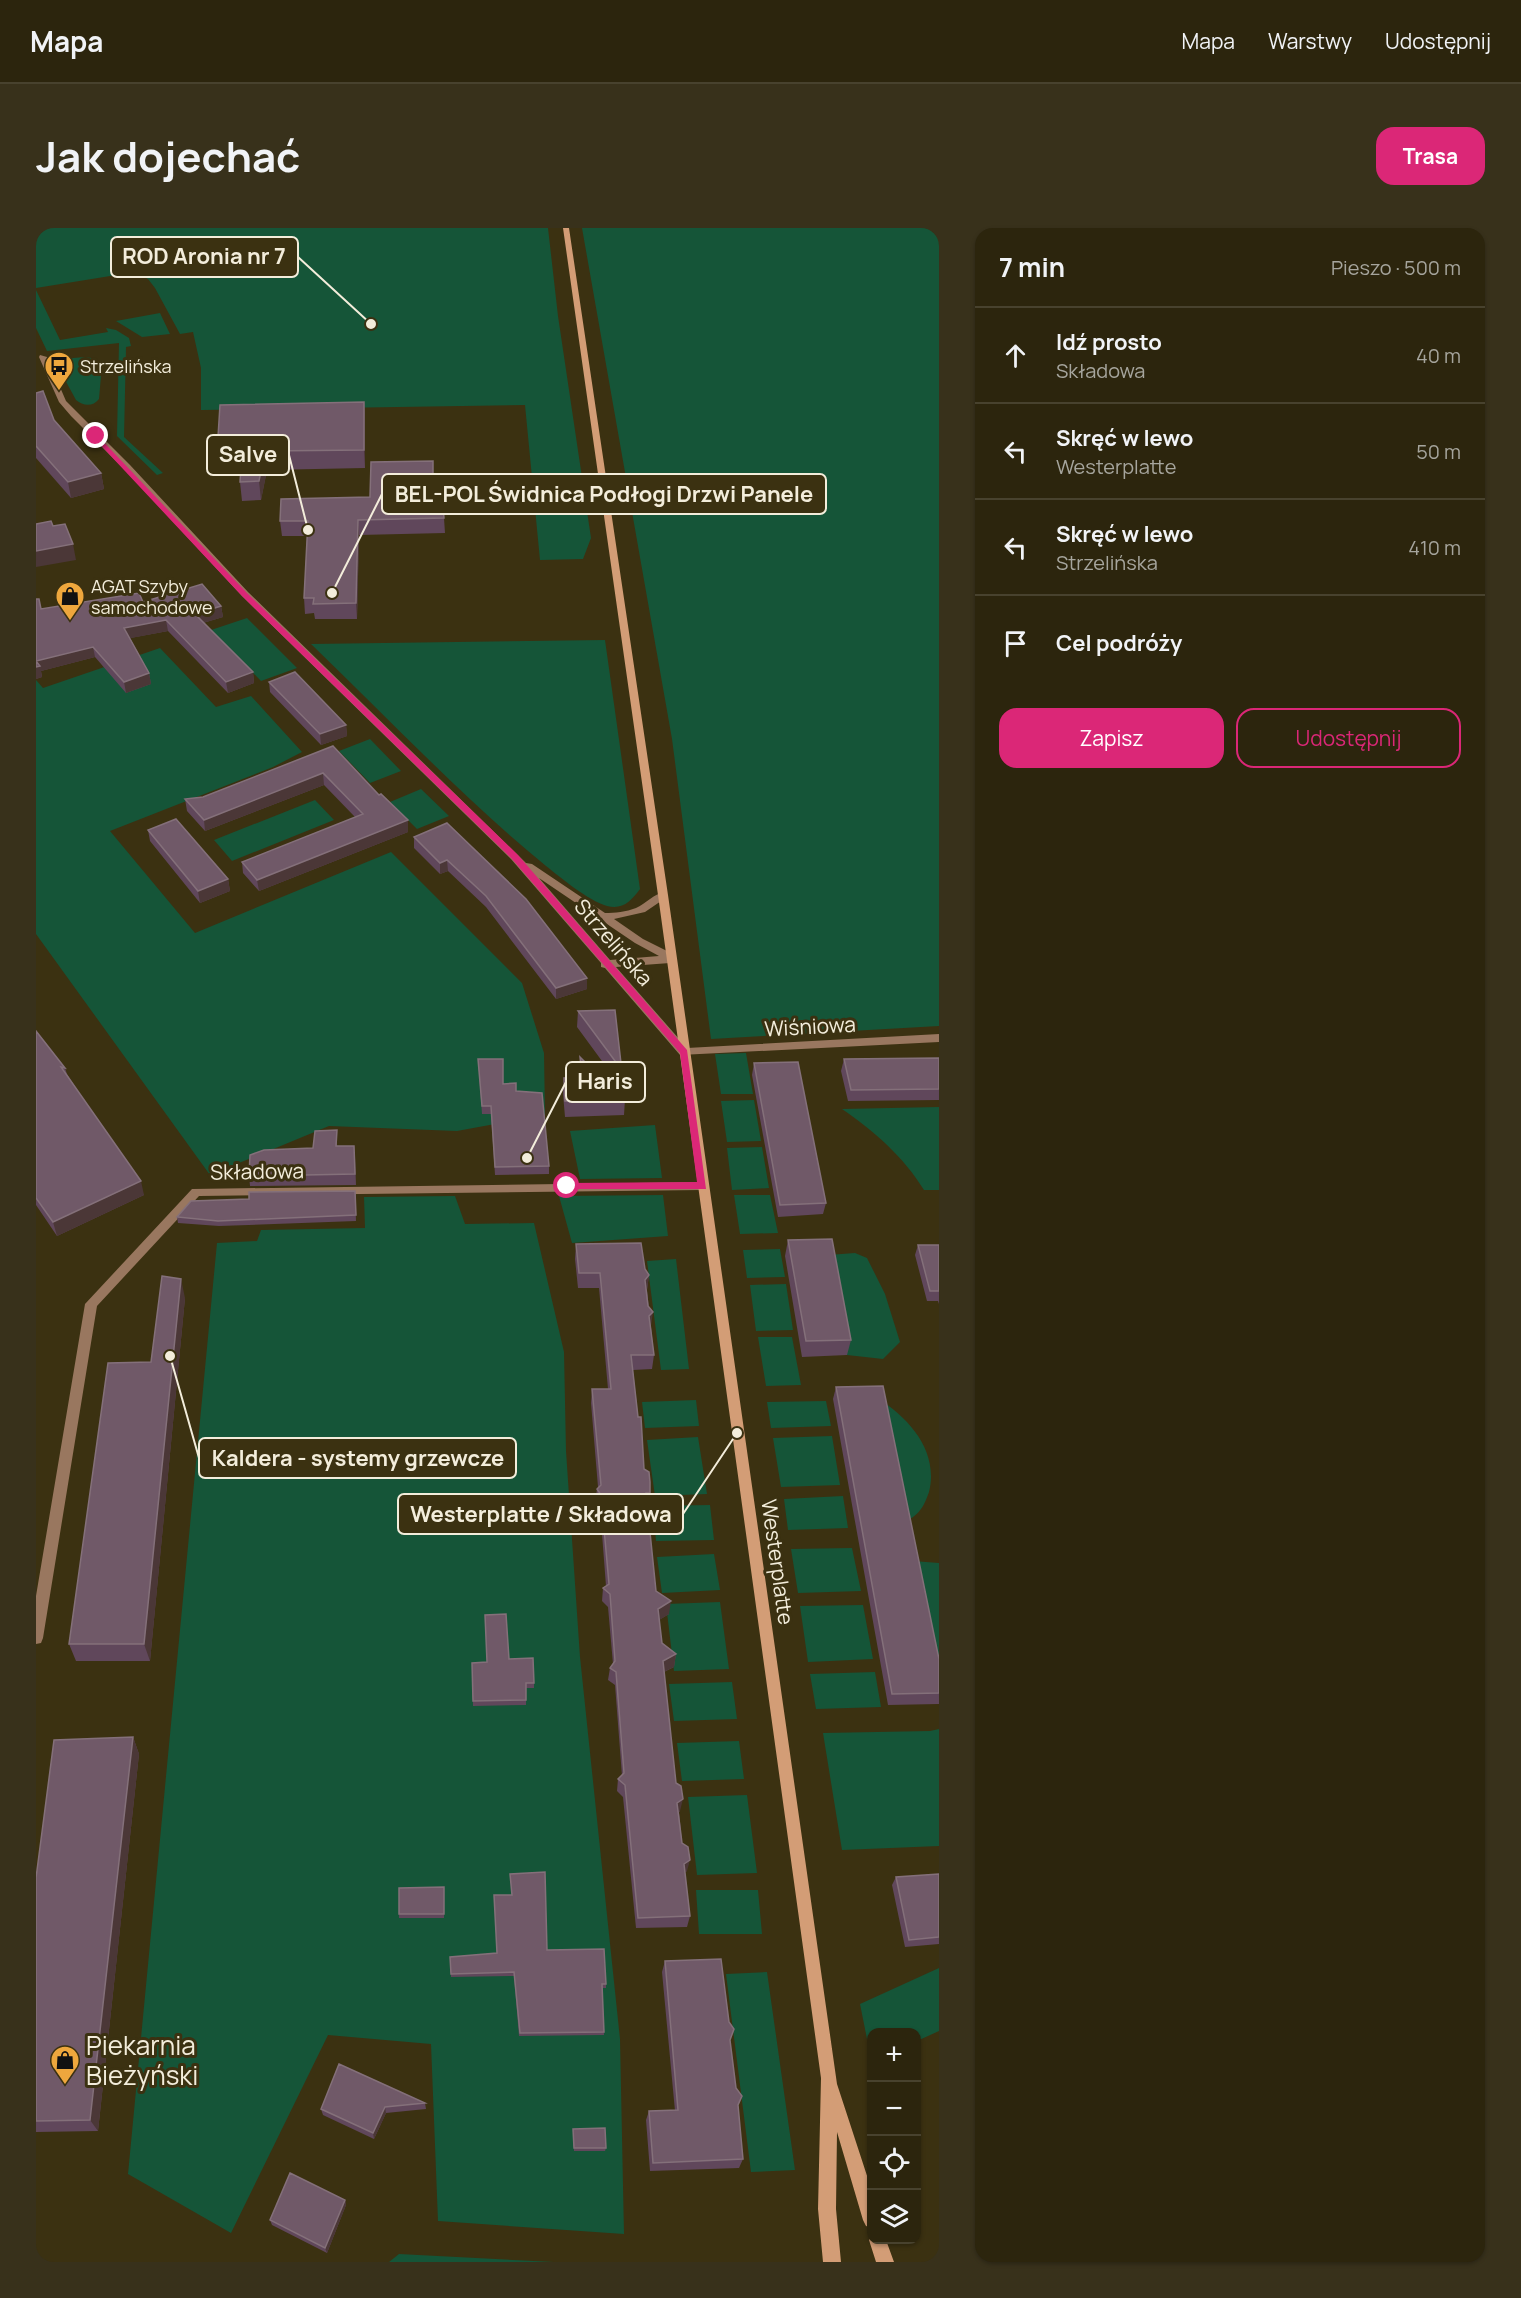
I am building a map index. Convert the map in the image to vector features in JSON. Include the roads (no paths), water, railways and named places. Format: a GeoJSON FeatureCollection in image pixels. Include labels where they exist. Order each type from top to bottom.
{"type":"FeatureCollection","features":[{"type":"Feature","properties":{"kind":"main road","name":"Westerplatte"},"geometry":{"type":"LineString","coordinates":[[566,228],[663,895],[702,1186],[829,2078],[867,2203]]}},
{"type":"Feature","properties":{"kind":"main road","name":"Westerplatte"},"geometry":{"type":"LineString","coordinates":[[829,2078],[827,2209],[832,2262]]}},
{"type":"Feature","properties":{"kind":"main road"},"geometry":{"type":"LineString","coordinates":[[879,2244],[885,2262]]}},
{"type":"Feature","properties":{"kind":"street","name":"Strzelińska"},"geometry":{"type":"LineString","coordinates":[[44,357],[63,402],[74,414],[245,594],[515,857],[605,964],[684,1052]]}},
{"type":"Feature","properties":{"kind":"street","name":"Strzelińska"},"geometry":{"type":"LineString","coordinates":[[515,857],[602,917],[671,958]]}},
{"type":"Feature","properties":{"kind":"street"},"geometry":{"type":"LineString","coordinates":[[602,917],[628,915],[647,910],[663,895]]}},
{"type":"Feature","properties":{"kind":"street"},"geometry":{"type":"LineString","coordinates":[[605,964],[671,958]]}},
{"type":"Feature","properties":{"kind":"street","name":"Wiśniowa"},"geometry":{"type":"LineString","coordinates":[[684,1052],[939,1038]]}},
{"type":"Feature","properties":{"kind":"street","name":"Składowa"},"geometry":{"type":"LineString","coordinates":[[36,1638],[91,1304],[196,1192],[702,1186]]}},
{"type":"Feature","properties":{"kind":"place","name":"ROD Aronia nr 7"},"geometry":{"type":"Point","coordinates":[371,324]}},
{"type":"Feature","properties":{"kind":"place","name":"Strzelińska"},"geometry":{"type":"Point","coordinates":[59,392]}},
{"type":"Feature","properties":{"kind":"place","name":"Salve"},"geometry":{"type":"Point","coordinates":[308,530]}},
{"type":"Feature","properties":{"kind":"place","name":"BEL-POL Świdnica Podłogi Drzwi Panele"},"geometry":{"type":"Point","coordinates":[332,593]}},
{"type":"Feature","properties":{"kind":"place","name":"AGAT Szyby samochodowe"},"geometry":{"type":"Point","coordinates":[70,622]}},
{"type":"Feature","properties":{"kind":"place","name":"Haris"},"geometry":{"type":"Point","coordinates":[527,1158]}},
{"type":"Feature","properties":{"kind":"place","name":"Kaldera - systemy grzewcze"},"geometry":{"type":"Point","coordinates":[170,1356]}},
{"type":"Feature","properties":{"kind":"place","name":"Westerplatte / Składowa"},"geometry":{"type":"Point","coordinates":[737,1433]}},
{"type":"Feature","properties":{"kind":"place","name":"Piekarnia Bieżyński"},"geometry":{"type":"Point","coordinates":[65,2086]}}]}
